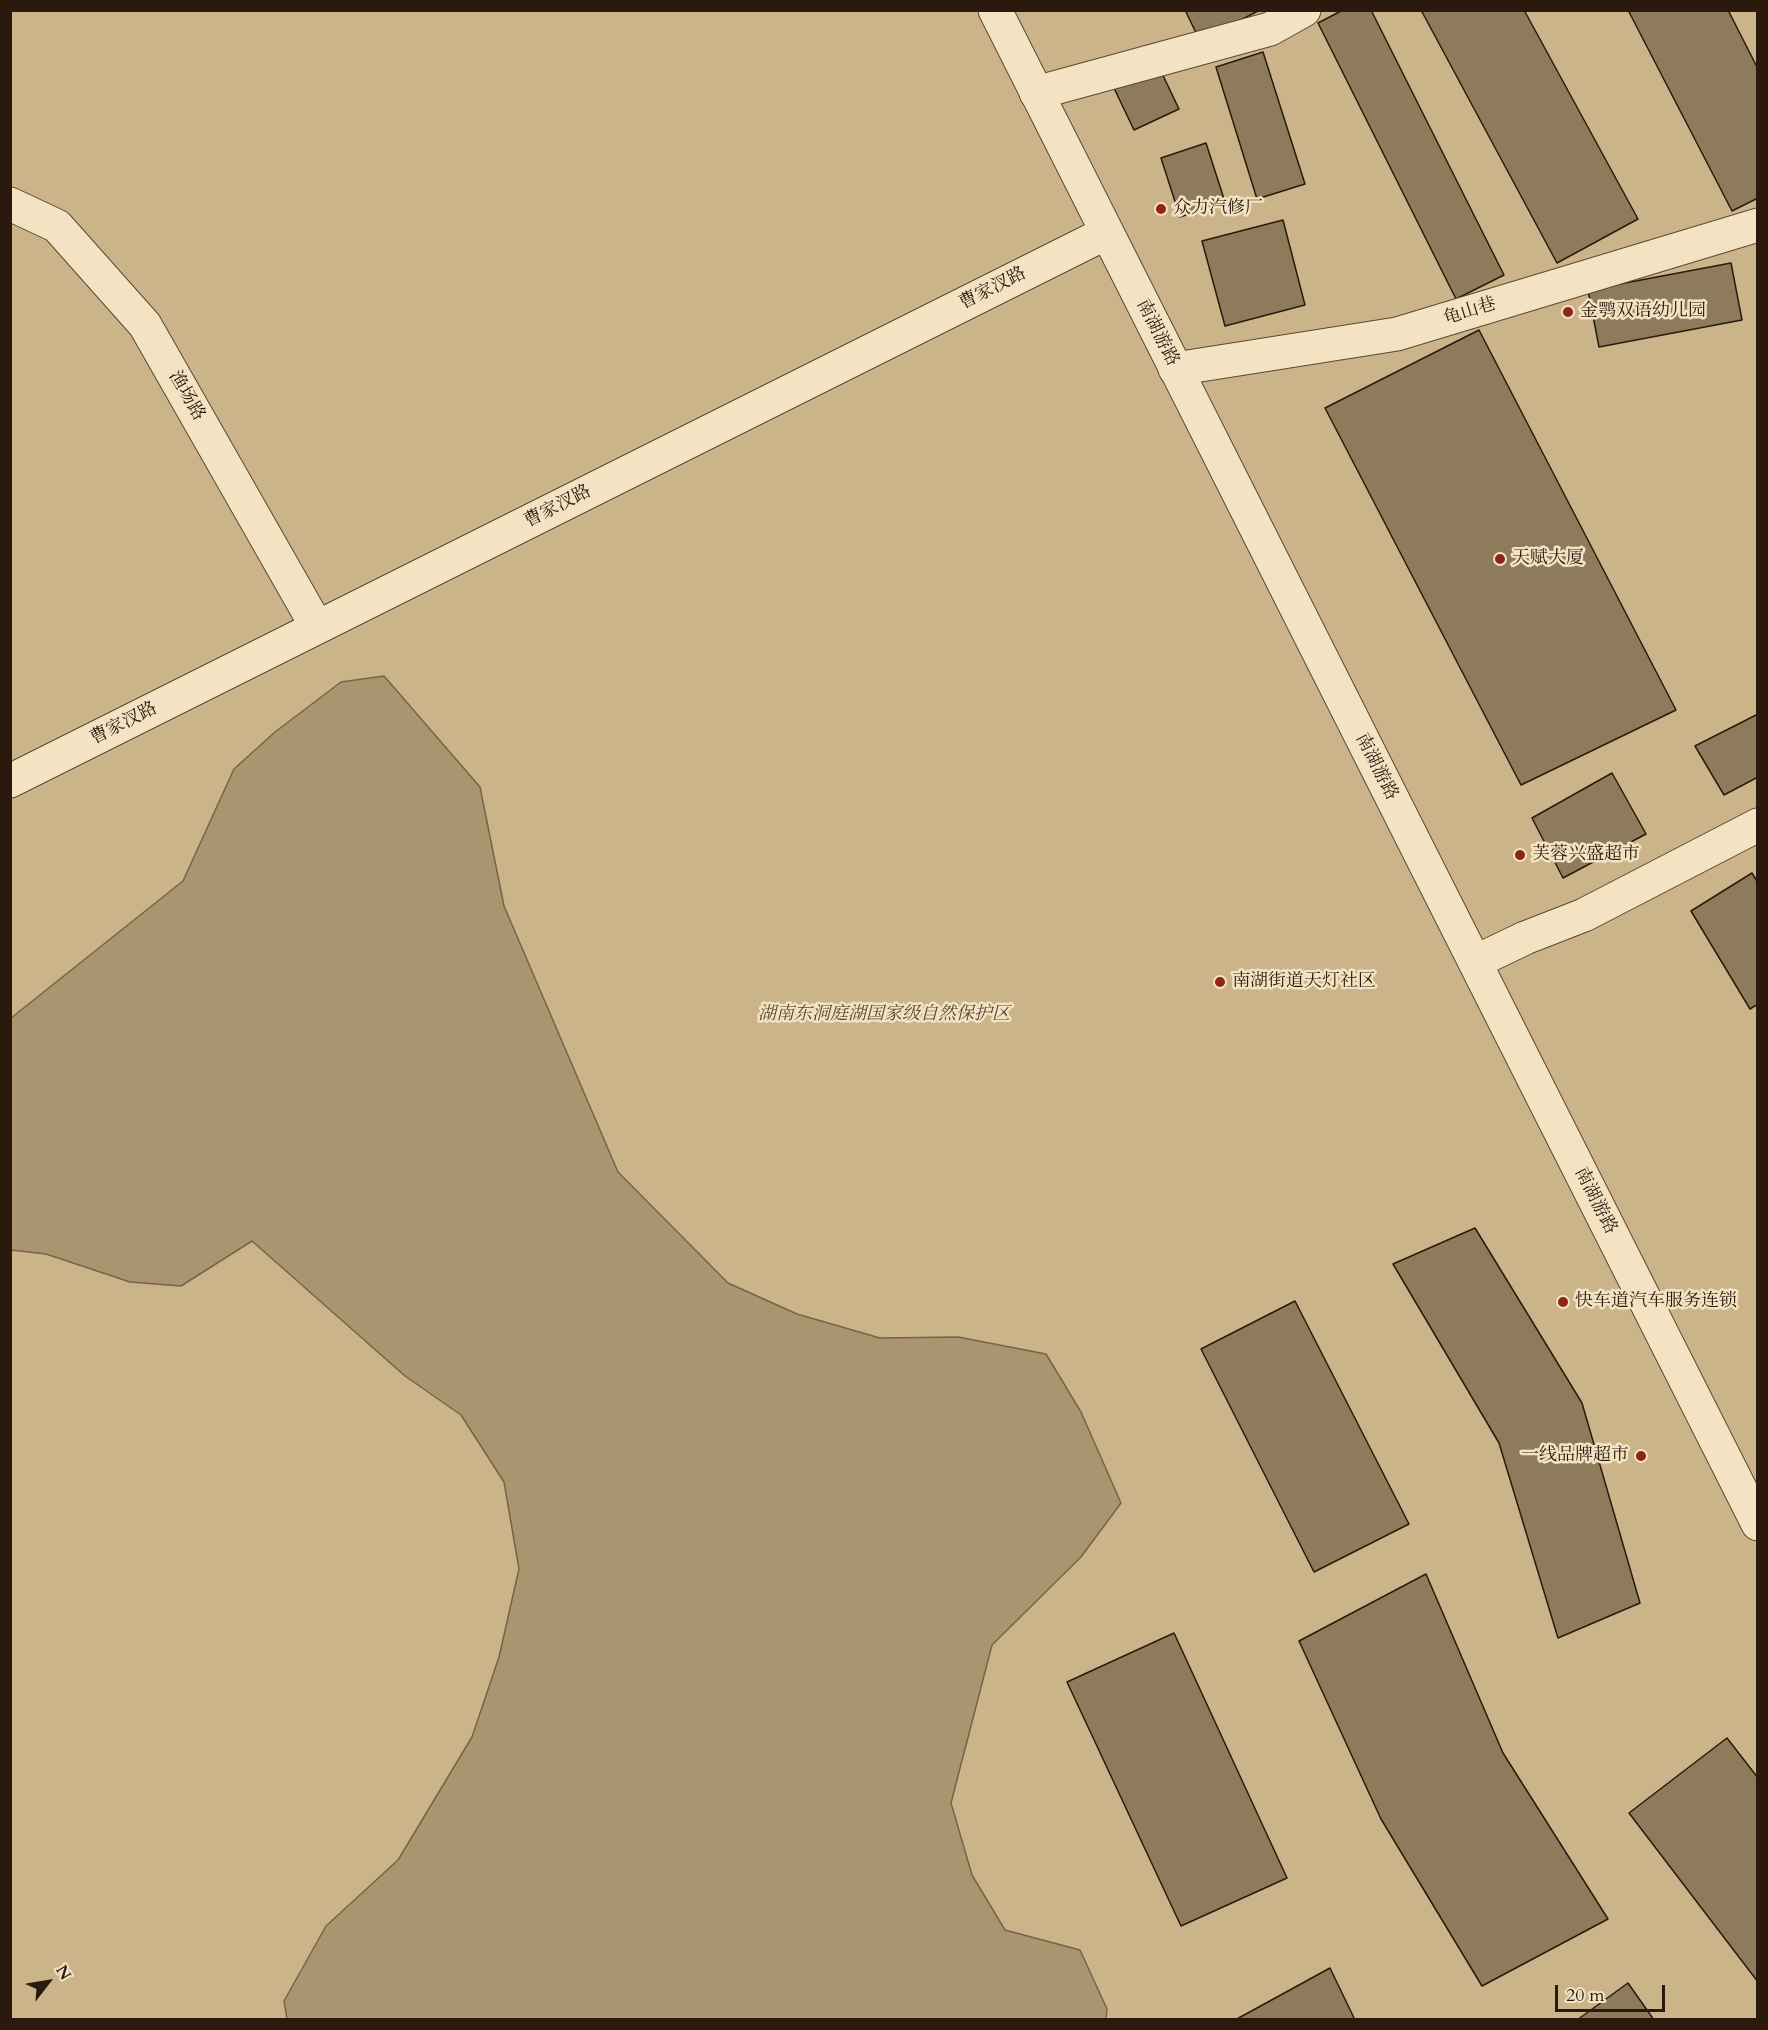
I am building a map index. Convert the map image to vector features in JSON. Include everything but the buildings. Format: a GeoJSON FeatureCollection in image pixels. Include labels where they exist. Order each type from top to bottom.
{"type":"FeatureCollection","features":[{"type":"Feature","properties":{"kind":"street","name":"南湖游路"},"geometry":{"type":"LineString","coordinates":[[995,10],[1758,1524]]}},
{"type":"Feature","properties":{"kind":"street"},"geometry":{"type":"LineString","coordinates":[[1036,93],[1270,28],[1304,10]]}},
{"type":"Feature","properties":{"kind":"street","name":"渔场路"},"geometry":{"type":"LineString","coordinates":[[10,204],[57,226],[145,325],[317,627]]}},
{"type":"Feature","properties":{"kind":"street","name":"龟山巷"},"geometry":{"type":"LineString","coordinates":[[1175,369],[1397,334],[1758,225]]}},
{"type":"Feature","properties":{"kind":"street","name":"曹家汊路"},"geometry":{"type":"LineString","coordinates":[[10,781],[1106,232]]}},
{"type":"Feature","properties":{"kind":"street"},"geometry":{"type":"LineString","coordinates":[[1475,962],[1525,938],[1584,915],[1758,825]]}},
{"type":"Feature","properties":{"kind":"green space","name":"湖南东洞庭湖国家级自然保护区"},"geometry":{"type":"Polygon","coordinates":[[[11,11],[1757,11],[1757,2019],[11,2020],[11,11]]]}},
{"type":"Feature","properties":{"kind":"shaded area"},"geometry":{"type":"Polygon","coordinates":[[[384,676],[480,787],[504,906],[618,1172],[728,1283],[797,1314],[880,1338],[958,1337],[1046,1354],[1081,1412],[1121,1503],[1081,1557],[992,1645],[951,1803],[972,1875],[1005,1930],[1080,1950],[1107,2009],[1106,2019],[287,2019],[284,2001],[326,1926],[398,1860],[472,1737],[499,1657],[519,1569],[504,1482],[461,1415],[405,1376],[252,1241],[181,1286],[130,1282],[46,1254],[11,1250],[11,1018],[183,881],[234,769],[275,732],[341,682],[384,676]]]}},
{"type":"Feature","properties":{"kind":"place","name":"众力汽修厂"},"geometry":{"type":"Point","coordinates":[1161,209]}},
{"type":"Feature","properties":{"kind":"place","name":"金鹗双语幼儿园"},"geometry":{"type":"Point","coordinates":[1568,312]}},
{"type":"Feature","properties":{"kind":"place","name":"天赋大厦"},"geometry":{"type":"Point","coordinates":[1500,559]}},
{"type":"Feature","properties":{"kind":"place","name":"芙蓉兴盛超市"},"geometry":{"type":"Point","coordinates":[1520,855]}},
{"type":"Feature","properties":{"kind":"place","name":"南湖街道天灯社区"},"geometry":{"type":"Point","coordinates":[1220,982]}},
{"type":"Feature","properties":{"kind":"place","name":"快车道汽车服务连锁"},"geometry":{"type":"Point","coordinates":[1563,1302]}},
{"type":"Feature","properties":{"kind":"place","name":"一线品牌超市"},"geometry":{"type":"Point","coordinates":[1641,1456]}}]}
